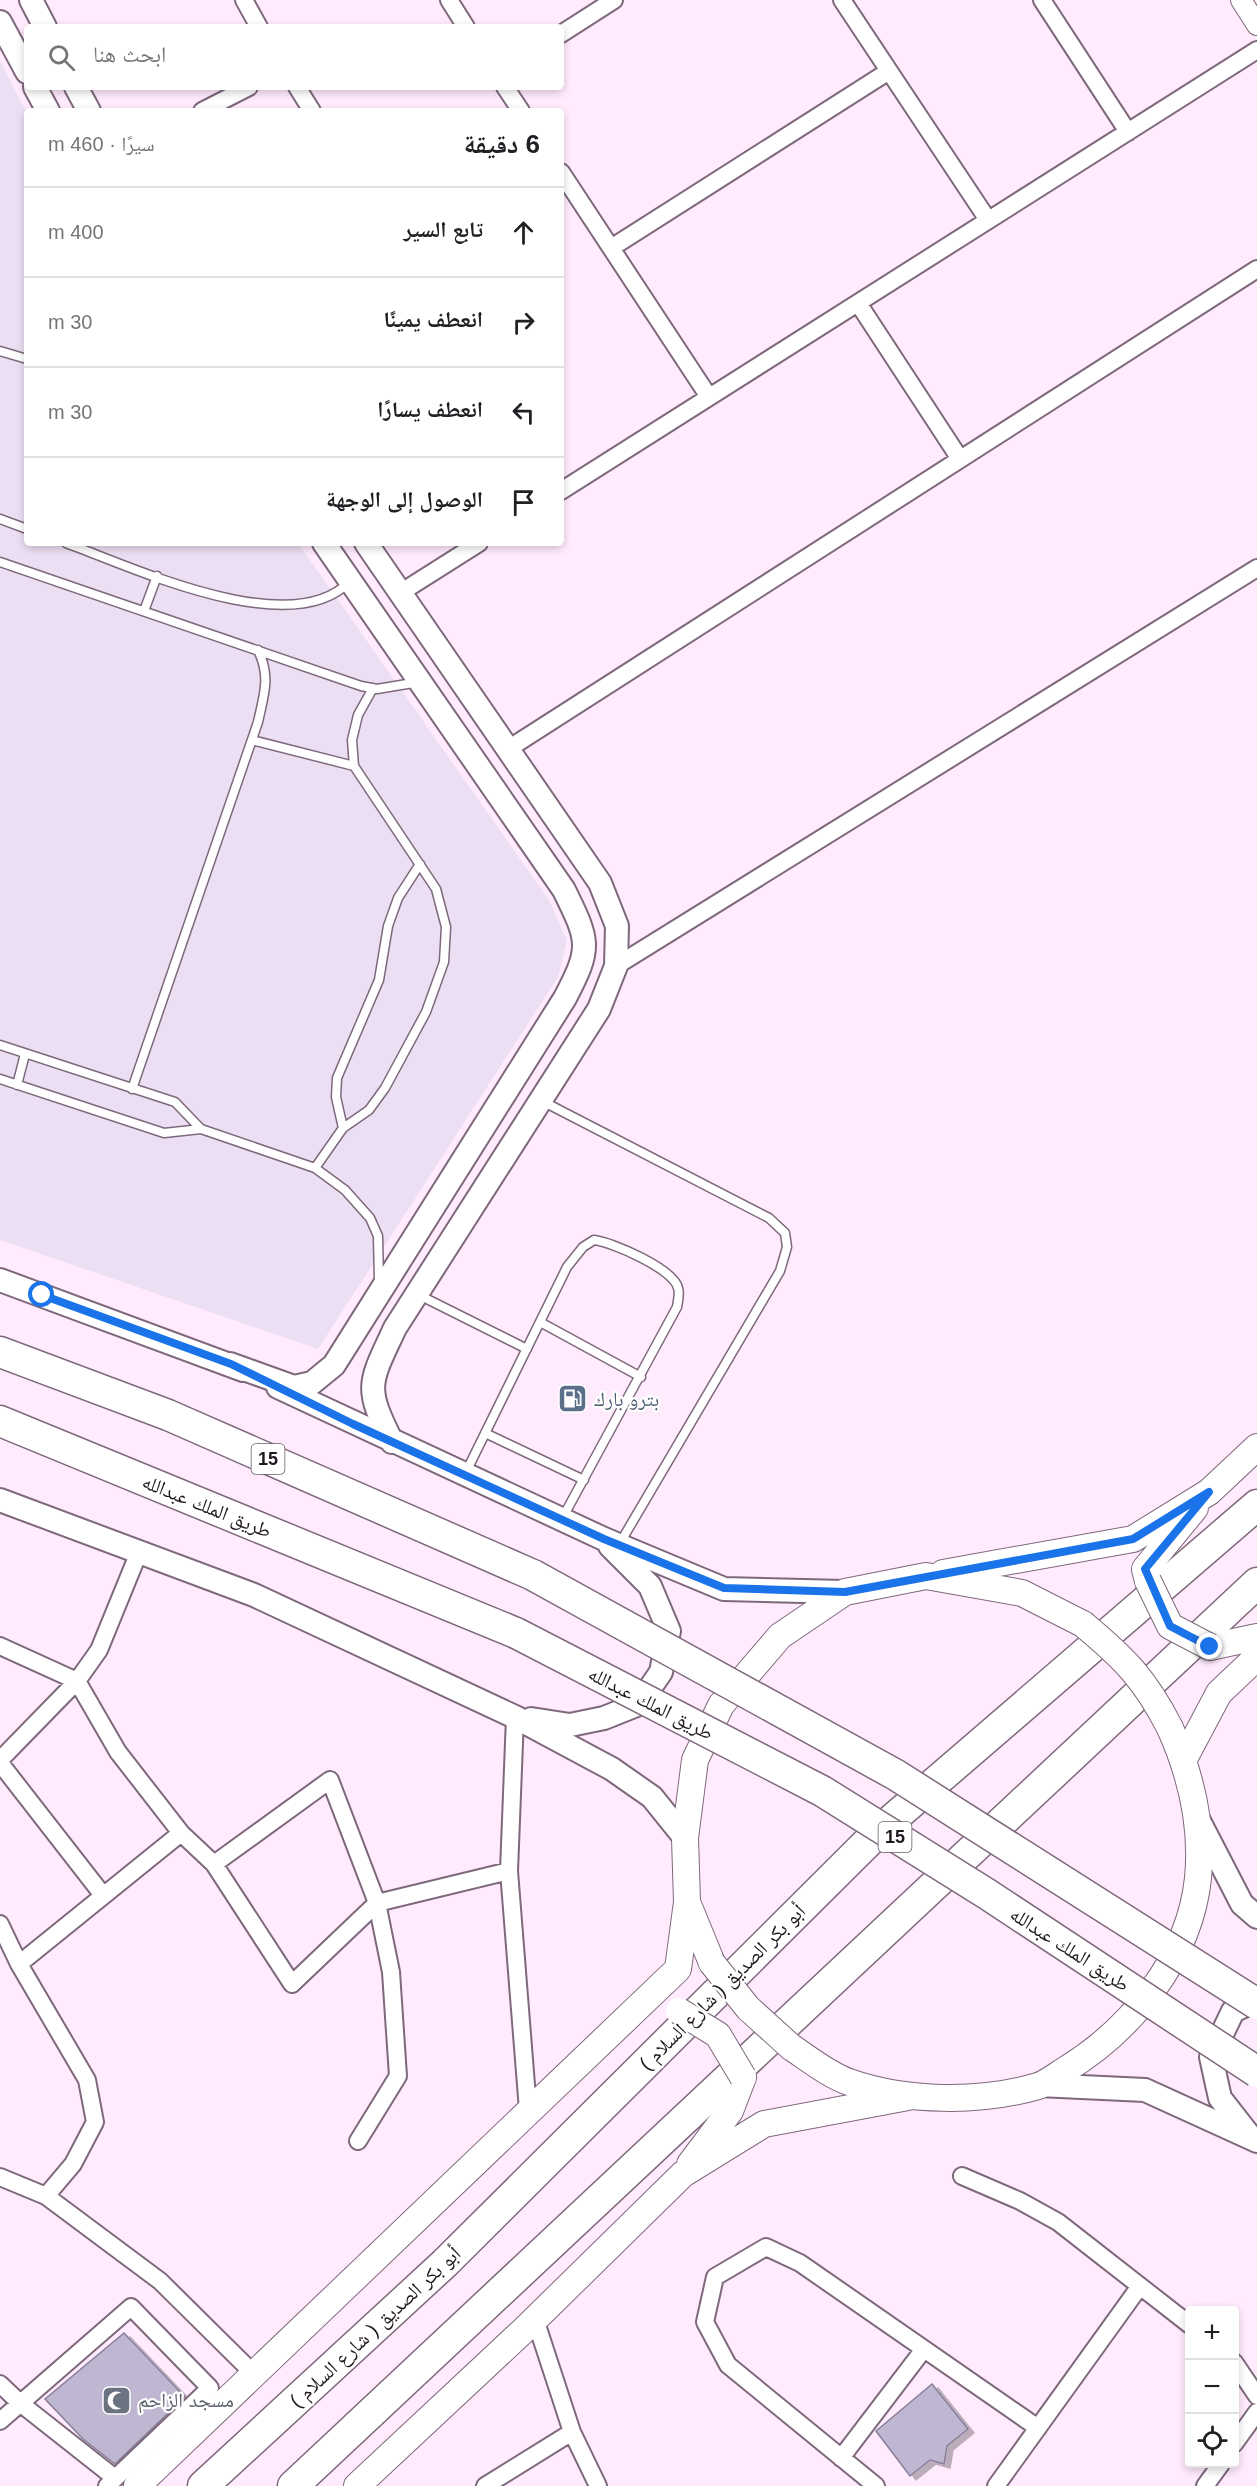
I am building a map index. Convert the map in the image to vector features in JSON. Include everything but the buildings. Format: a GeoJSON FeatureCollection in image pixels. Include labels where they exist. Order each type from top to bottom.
{"type":"FeatureCollection","features":[{"type":"Feature","properties":{"kind":"highway","name":"15"},"geometry":{"type":"LineString","coordinates":[[0,1352],[168,1415],[533,1575],[896,1775],[1257,2002]]}},
{"type":"Feature","properties":{"kind":"highway","name":"طريق الملك عبدالله"},"geometry":{"type":"LineString","coordinates":[[0,1421],[516,1633],[822,1791],[987,1894],[1257,2072]]}},
{"type":"Feature","properties":{"kind":"highway","name":"( شارع السلام ) أبو بكر الصديق"},"geometry":{"type":"LineString","coordinates":[[203,2486],[445,2262],[881,1829],[1257,1505]]}},
{"type":"Feature","properties":{"kind":"highway"},"geometry":{"type":"LineString","coordinates":[[292,2486],[1257,1583]]}},
{"type":"Feature","properties":{"kind":"main road"},"geometry":{"type":"LineString","coordinates":[[31,0],[43,24]]}},
{"type":"Feature","properties":{"kind":"main road"},"geometry":{"type":"LineString","coordinates":[[0,22],[24,66]]}},
{"type":"Feature","properties":{"kind":"main road"},"geometry":{"type":"LineString","coordinates":[[37,90],[46,108]]}},
{"type":"Feature","properties":{"kind":"main road"},"geometry":{"type":"LineString","coordinates":[[78,90],[87,108]]}},
{"type":"Feature","properties":{"kind":"main road"},"geometry":{"type":"LineString","coordinates":[[0,1280],[294,1387],[312,1383],[334,1365],[565,998],[583,964],[584,931],[564,890],[326,546]]}},
{"type":"Feature","properties":{"kind":"main road"},"geometry":{"type":"LineString","coordinates":[[368,546],[600,883],[617,926],[616,966],[599,1009],[416,1294],[395,1329],[373,1376],[374,1406],[392,1442]]}},
{"type":"Feature","properties":{"kind":"main road"},"geometry":{"type":"LineString","coordinates":[[231,1364],[392,1442],[562,1520],[612,1546],[724,1588],[845,1592],[1133,1539],[1209,1492]]}},
{"type":"Feature","properties":{"kind":"main road"},"geometry":{"type":"LineString","coordinates":[[1257,1448],[1209,1492],[1145,1569],[1148,1581],[1170,1626],[1210,1647],[1257,1637]]}},
{"type":"Feature","properties":{"kind":"main road"},"geometry":{"type":"LineString","coordinates":[[0,1500],[254,1595],[515,1717],[612,1769],[644,1791],[652,1797],[685,1838]]}},
{"type":"Feature","properties":{"kind":"main road"},"geometry":{"type":"LineString","coordinates":[[515,1717],[570,1725],[604,1718],[639,1704],[661,1672],[669,1631],[650,1586],[612,1546]]}},
{"type":"Feature","properties":{"kind":"main road"},"geometry":{"type":"LineString","coordinates":[[926,1576],[1022,1593],[1083,1624],[1125,1659],[1154,1697],[1184,1759],[1197,1818],[1198,1878],[1189,1920],[1163,1977],[1125,2023],[1092,2054],[1039,2085]]}},
{"type":"Feature","properties":{"kind":"main road"},"geometry":{"type":"LineString","coordinates":[[120,2483],[254,2374],[678,1969],[687,1902],[685,1838],[695,1760],[721,1705],[780,1636],[845,1592]]}},
{"type":"Feature","properties":{"kind":"main road"},"geometry":{"type":"LineString","coordinates":[[1184,1759],[1219,1693],[1257,1658]]}},
{"type":"Feature","properties":{"kind":"main road"},"geometry":{"type":"LineString","coordinates":[[1197,1818],[1242,1904],[1257,1917]]}},
{"type":"Feature","properties":{"kind":"main road"},"geometry":{"type":"LineString","coordinates":[[687,1902],[712,1963],[748,2008],[791,2048],[847,2082],[908,2097]]}},
{"type":"Feature","properties":{"kind":"main road"},"geometry":{"type":"LineString","coordinates":[[1253,2139],[1220,2098],[1211,2057],[1233,2011],[1257,2002]]}},
{"type":"Feature","properties":{"kind":"main road"},"geometry":{"type":"LineString","coordinates":[[357,2486],[536,2319],[682,2174],[730,2110],[743,2077],[718,2035],[679,2011],[660,2012],[623,2022]]}},
{"type":"Feature","properties":{"kind":"main road"},"geometry":{"type":"LineString","coordinates":[[682,2174],[764,2124],[908,2097],[977,2096],[1039,2085],[1145,2091],[1253,2139]]}},
{"type":"Feature","properties":{"kind":"street"},"geometry":{"type":"LineString","coordinates":[[244,0],[257,24]]}},
{"type":"Feature","properties":{"kind":"street"},"geometry":{"type":"LineString","coordinates":[[448,0],[464,24]]}},
{"type":"Feature","properties":{"kind":"street"},"geometry":{"type":"LineString","coordinates":[[564,31],[614,0]]}},
{"type":"Feature","properties":{"kind":"street"},"geometry":{"type":"LineString","coordinates":[[842,0],[988,220]]}},
{"type":"Feature","properties":{"kind":"street"},"geometry":{"type":"LineString","coordinates":[[1042,0],[1128,132]]}},
{"type":"Feature","properties":{"kind":"street"},"geometry":{"type":"LineString","coordinates":[[1241,0],[1257,25]]}},
{"type":"Feature","properties":{"kind":"street"},"geometry":{"type":"LineString","coordinates":[[564,489],[1257,50]]}},
{"type":"Feature","properties":{"kind":"street"},"geometry":{"type":"LineString","coordinates":[[611,248],[889,70]]}},
{"type":"Feature","properties":{"kind":"street"},"geometry":{"type":"LineString","coordinates":[[208,108],[243,90]]}},
{"type":"Feature","properties":{"kind":"street"},"geometry":{"type":"LineString","coordinates":[[299,90],[310,108]]}},
{"type":"Feature","properties":{"kind":"street"},"geometry":{"type":"LineString","coordinates":[[508,90],[519,108]]}},
{"type":"Feature","properties":{"kind":"street"},"geometry":{"type":"LineString","coordinates":[[564,177],[709,397]]}},
{"type":"Feature","properties":{"kind":"street"},"geometry":{"type":"LineString","coordinates":[[508,749],[1257,269]]}},
{"type":"Feature","properties":{"kind":"street"},"geometry":{"type":"LineString","coordinates":[[858,303],[960,459]]}},
{"type":"Feature","properties":{"kind":"street"},"geometry":{"type":"LineString","coordinates":[[400,593],[474,546]]}},
{"type":"Feature","properties":{"kind":"street"},"geometry":{"type":"LineString","coordinates":[[616,966],[1257,568]]}},
{"type":"Feature","properties":{"kind":"street"},"geometry":{"type":"LineString","coordinates":[[102,1894],[0,1761],[77,1681],[99,1650],[139,1552]]}},
{"type":"Feature","properties":{"kind":"street"},"geometry":{"type":"LineString","coordinates":[[0,1646],[77,1681],[118,1752],[181,1833],[214,1864],[292,1984],[377,1903],[509,1871]]}},
{"type":"Feature","properties":{"kind":"street"},"geometry":{"type":"LineString","coordinates":[[515,1717],[509,1871],[528,2110]]}},
{"type":"Feature","properties":{"kind":"street"},"geometry":{"type":"LineString","coordinates":[[214,1864],[330,1780],[377,1903],[391,1972],[398,2076],[357,2142]]}},
{"type":"Feature","properties":{"kind":"street"},"geometry":{"type":"LineString","coordinates":[[19,1964],[102,1894],[181,1833]]}},
{"type":"Feature","properties":{"kind":"street"},"geometry":{"type":"LineString","coordinates":[[0,1924],[5,1946],[19,1964],[87,2080],[95,2122],[73,2163],[46,2196]]}},
{"type":"Feature","properties":{"kind":"street"},"geometry":{"type":"LineString","coordinates":[[962,2176],[1020,2201],[1058,2222],[1185,2321]]}},
{"type":"Feature","properties":{"kind":"street"},"geometry":{"type":"LineString","coordinates":[[0,2177],[46,2196],[160,2281],[254,2374]]}},
{"type":"Feature","properties":{"kind":"street"},"geometry":{"type":"LineString","coordinates":[[876,2486],[728,2365],[705,2322],[715,2277],[766,2247],[800,2263],[1038,2428]]}},
{"type":"Feature","properties":{"kind":"street"},"geometry":{"type":"LineString","coordinates":[[996,2486],[1140,2286]]}},
{"type":"Feature","properties":{"kind":"street"},"geometry":{"type":"LineString","coordinates":[[0,2384],[20,2403],[120,2483],[210,2388],[131,2307],[20,2403],[0,2421]]}},
{"type":"Feature","properties":{"kind":"street"},"geometry":{"type":"LineString","coordinates":[[536,2319],[572,2432],[598,2486]]}},
{"type":"Feature","properties":{"kind":"street"},"geometry":{"type":"LineString","coordinates":[[842,2457],[924,2349]]}},
{"type":"Feature","properties":{"kind":"street"},"geometry":{"type":"LineString","coordinates":[[1239,2369],[1257,2396]]}},
{"type":"Feature","properties":{"kind":"street"},"geometry":{"type":"LineString","coordinates":[[1239,2437],[1257,2412]]}},
{"type":"Feature","properties":{"kind":"street"},"geometry":{"type":"LineString","coordinates":[[485,2486],[572,2432]]}},
{"type":"Feature","properties":{"kind":"street"},"geometry":{"type":"LineString","coordinates":[[1205,2486],[1218,2468]]}},
{"type":"Feature","properties":{"kind":"lane"},"geometry":{"type":"LineString","coordinates":[[0,351],[24,358]]}},
{"type":"Feature","properties":{"kind":"lane"},"geometry":{"type":"LineString","coordinates":[[0,519],[24,528]]}},
{"type":"Feature","properties":{"kind":"lane"},"geometry":{"type":"LineString","coordinates":[[74,546],[206,592],[273,606],[321,600],[340,591],[350,581]]}},
{"type":"Feature","properties":{"kind":"lane"},"geometry":{"type":"LineString","coordinates":[[0,562],[373,688],[419,681]]}},
{"type":"Feature","properties":{"kind":"lane"},"geometry":{"type":"LineString","coordinates":[[144,611],[157,576]]}},
{"type":"Feature","properties":{"kind":"lane"},"geometry":{"type":"LineString","coordinates":[[132,1089],[252,740],[266,685],[266,667],[258,650]]}},
{"type":"Feature","properties":{"kind":"lane"},"geometry":{"type":"LineString","coordinates":[[315,1168],[343,1128],[369,1110],[385,1088],[426,1012],[444,962],[446,927],[436,889],[354,766],[352,740],[358,715],[373,688]]}},
{"type":"Feature","properties":{"kind":"lane"},"geometry":{"type":"LineString","coordinates":[[252,740],[354,766]]}},
{"type":"Feature","properties":{"kind":"lane"},"geometry":{"type":"LineString","coordinates":[[343,1128],[336,1097],[337,1078],[379,980],[388,926],[398,898],[420,864]]}},
{"type":"Feature","properties":{"kind":"lane"},"geometry":{"type":"LineString","coordinates":[[0,1045],[175,1102],[201,1129]]}},
{"type":"Feature","properties":{"kind":"lane"},"geometry":{"type":"LineString","coordinates":[[17,1085],[25,1054]]}},
{"type":"Feature","properties":{"kind":"lane"},"geometry":{"type":"LineString","coordinates":[[0,1079],[164,1133],[201,1129],[315,1168],[345,1190],[370,1218],[378,1236],[380,1257],[378,1294]]}},
{"type":"Feature","properties":{"kind":"lane"},"geometry":{"type":"LineString","coordinates":[[540,1101],[769,1218],[785,1233],[786,1247],[780,1271],[612,1546]]}},
{"type":"Feature","properties":{"kind":"lane"},"geometry":{"type":"LineString","coordinates":[[465,1475],[567,1268],[583,1247],[594,1239],[610,1242],[670,1275],[678,1288],[674,1314],[562,1520]]}},
{"type":"Feature","properties":{"kind":"lane"},"geometry":{"type":"LineString","coordinates":[[416,1294],[527,1349]]}},
{"type":"Feature","properties":{"kind":"lane"},"geometry":{"type":"LineString","coordinates":[[540,1322],[641,1377]]}},
{"type":"Feature","properties":{"kind":"lane"},"geometry":{"type":"LineString","coordinates":[[485,1433],[584,1480]]}},
{"type":"Feature","properties":{"kind":"shaded area"},"geometry":{"type":"Polygon","coordinates":[[[0,61],[24,108],[24,546],[300,546],[549,900],[567,940],[558,977],[318,1349],[0,1240],[0,61]]]}},
{"type":"Feature","properties":{"kind":"place","name":"بترو بارك"},"geometry":{"type":"Point","coordinates":[573,1399]}},
{"type":"Feature","properties":{"kind":"place","name":"مسجد الزاحم"},"geometry":{"type":"Point","coordinates":[117,2400]}},
{"type":"Feature","properties":{"kind":"route"},"geometry":{"type":"LineString","coordinates":[[42,1295],[231,1364],[353,1424],[604,1539],[724,1588],[845,1592],[1133,1539],[1209,1492],[1145,1569],[1148,1581],[1170,1626],[1210,1647]]}}]}
